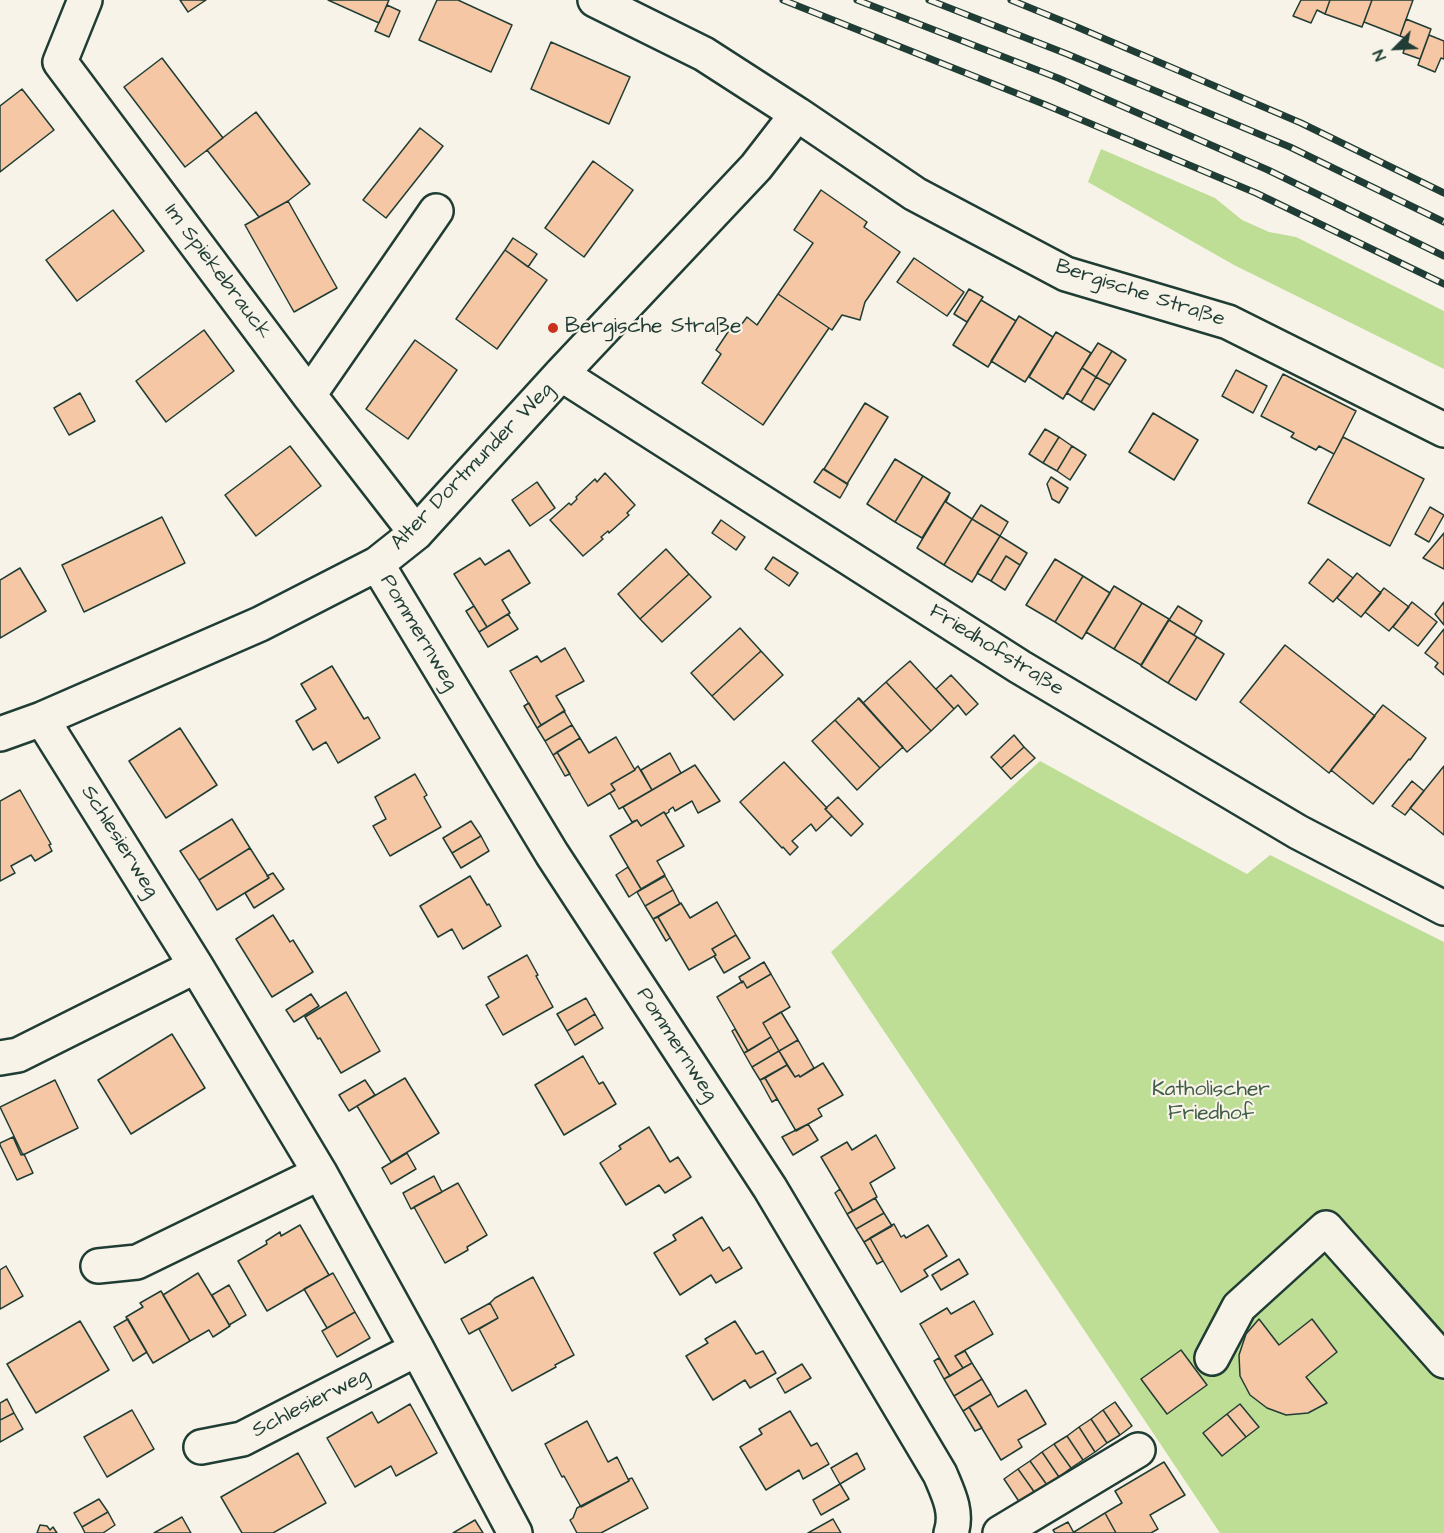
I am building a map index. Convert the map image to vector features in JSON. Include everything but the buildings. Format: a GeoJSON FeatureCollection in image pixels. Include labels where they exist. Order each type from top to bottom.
{"type":"FeatureCollection","features":[{"type":"Feature","properties":{"kind":"street","name":"Im Spiekebrauck"},"geometry":{"type":"LineString","coordinates":[[85,0],[60,62],[309,395],[416,533]]}},
{"type":"Feature","properties":{"kind":"street","name":"Bergische Straße"},"geometry":{"type":"LineString","coordinates":[[595,0],[704,54],[915,194],[1066,274],[1228,322],[1444,430]]}},
{"type":"Feature","properties":{"kind":"street","name":"Alter Dortmunder Weg"},"geometry":{"type":"LineString","coordinates":[[0,734],[42,719],[260,624],[377,564],[416,533],[561,374],[756,167],[797,114]]}},
{"type":"Feature","properties":{"kind":"street"},"geometry":{"type":"LineString","coordinates":[[309,395],[436,210]]}},
{"type":"Feature","properties":{"kind":"street","name":"Friedhofstraße"},"geometry":{"type":"LineString","coordinates":[[561,374],[1020,667],[1298,832],[1444,908]]}},
{"type":"Feature","properties":{"kind":"street","name":"Pommernweg"},"geometry":{"type":"LineString","coordinates":[[377,564],[552,854],[782,1208],[940,1474],[961,1531]]}},
{"type":"Feature","properties":{"kind":"street","name":"Schlesierweg"},"geometry":{"type":"LineString","coordinates":[[42,719],[196,966],[320,1173],[515,1533]]}},
{"type":"Feature","properties":{"kind":"street"},"geometry":{"type":"LineString","coordinates":[[0,1058],[18,1054],[196,966]]}},
{"type":"Feature","properties":{"kind":"street"},"geometry":{"type":"LineString","coordinates":[[98,1266],[137,1262],[320,1173]]}},
{"type":"Feature","properties":{"kind":"street"},"geometry":{"type":"LineString","coordinates":[[1212,1358],[1239,1307],[1326,1228],[1444,1361]]}},
{"type":"Feature","properties":{"kind":"street","name":"Schlesierweg"},"geometry":{"type":"LineString","coordinates":[[201,1448],[242,1439],[417,1349]]}},
{"type":"Feature","properties":{"kind":"street"},"geometry":{"type":"LineString","coordinates":[[1000,1533],[1138,1450]]}},
{"type":"Feature","properties":{"kind":"green space"},"geometry":{"type":"Polygon","coordinates":[[[1101,149],[1215,198],[1242,220],[1269,232],[1296,237],[1444,311],[1444,369],[1234,265],[1088,182],[1101,149]]]}},
{"type":"Feature","properties":{"kind":"green space","name":"Katholischer Friedhof"},"geometry":{"type":"Polygon","coordinates":[[[1040,761],[1247,874],[1270,855],[1444,942],[1444,1533],[1220,1533],[831,952],[1040,761]]]}},
{"type":"Feature","properties":{"kind":"railway"},"geometry":{"type":"LineString","coordinates":[[783,0],[1046,105],[1256,193],[1444,284]]}},
{"type":"Feature","properties":{"kind":"railway"},"geometry":{"type":"LineString","coordinates":[[857,0],[1058,78],[1268,170],[1444,256]]}},
{"type":"Feature","properties":{"kind":"railway"},"geometry":{"type":"LineString","coordinates":[[929,0],[1067,54],[1290,147],[1444,222]]}},
{"type":"Feature","properties":{"kind":"railway"},"geometry":{"type":"LineString","coordinates":[[1011,0],[1301,123],[1444,193]]}},
{"type":"Feature","properties":{"kind":"place","name":"Bergische Straße"},"geometry":{"type":"Point","coordinates":[553,328]}}]}
